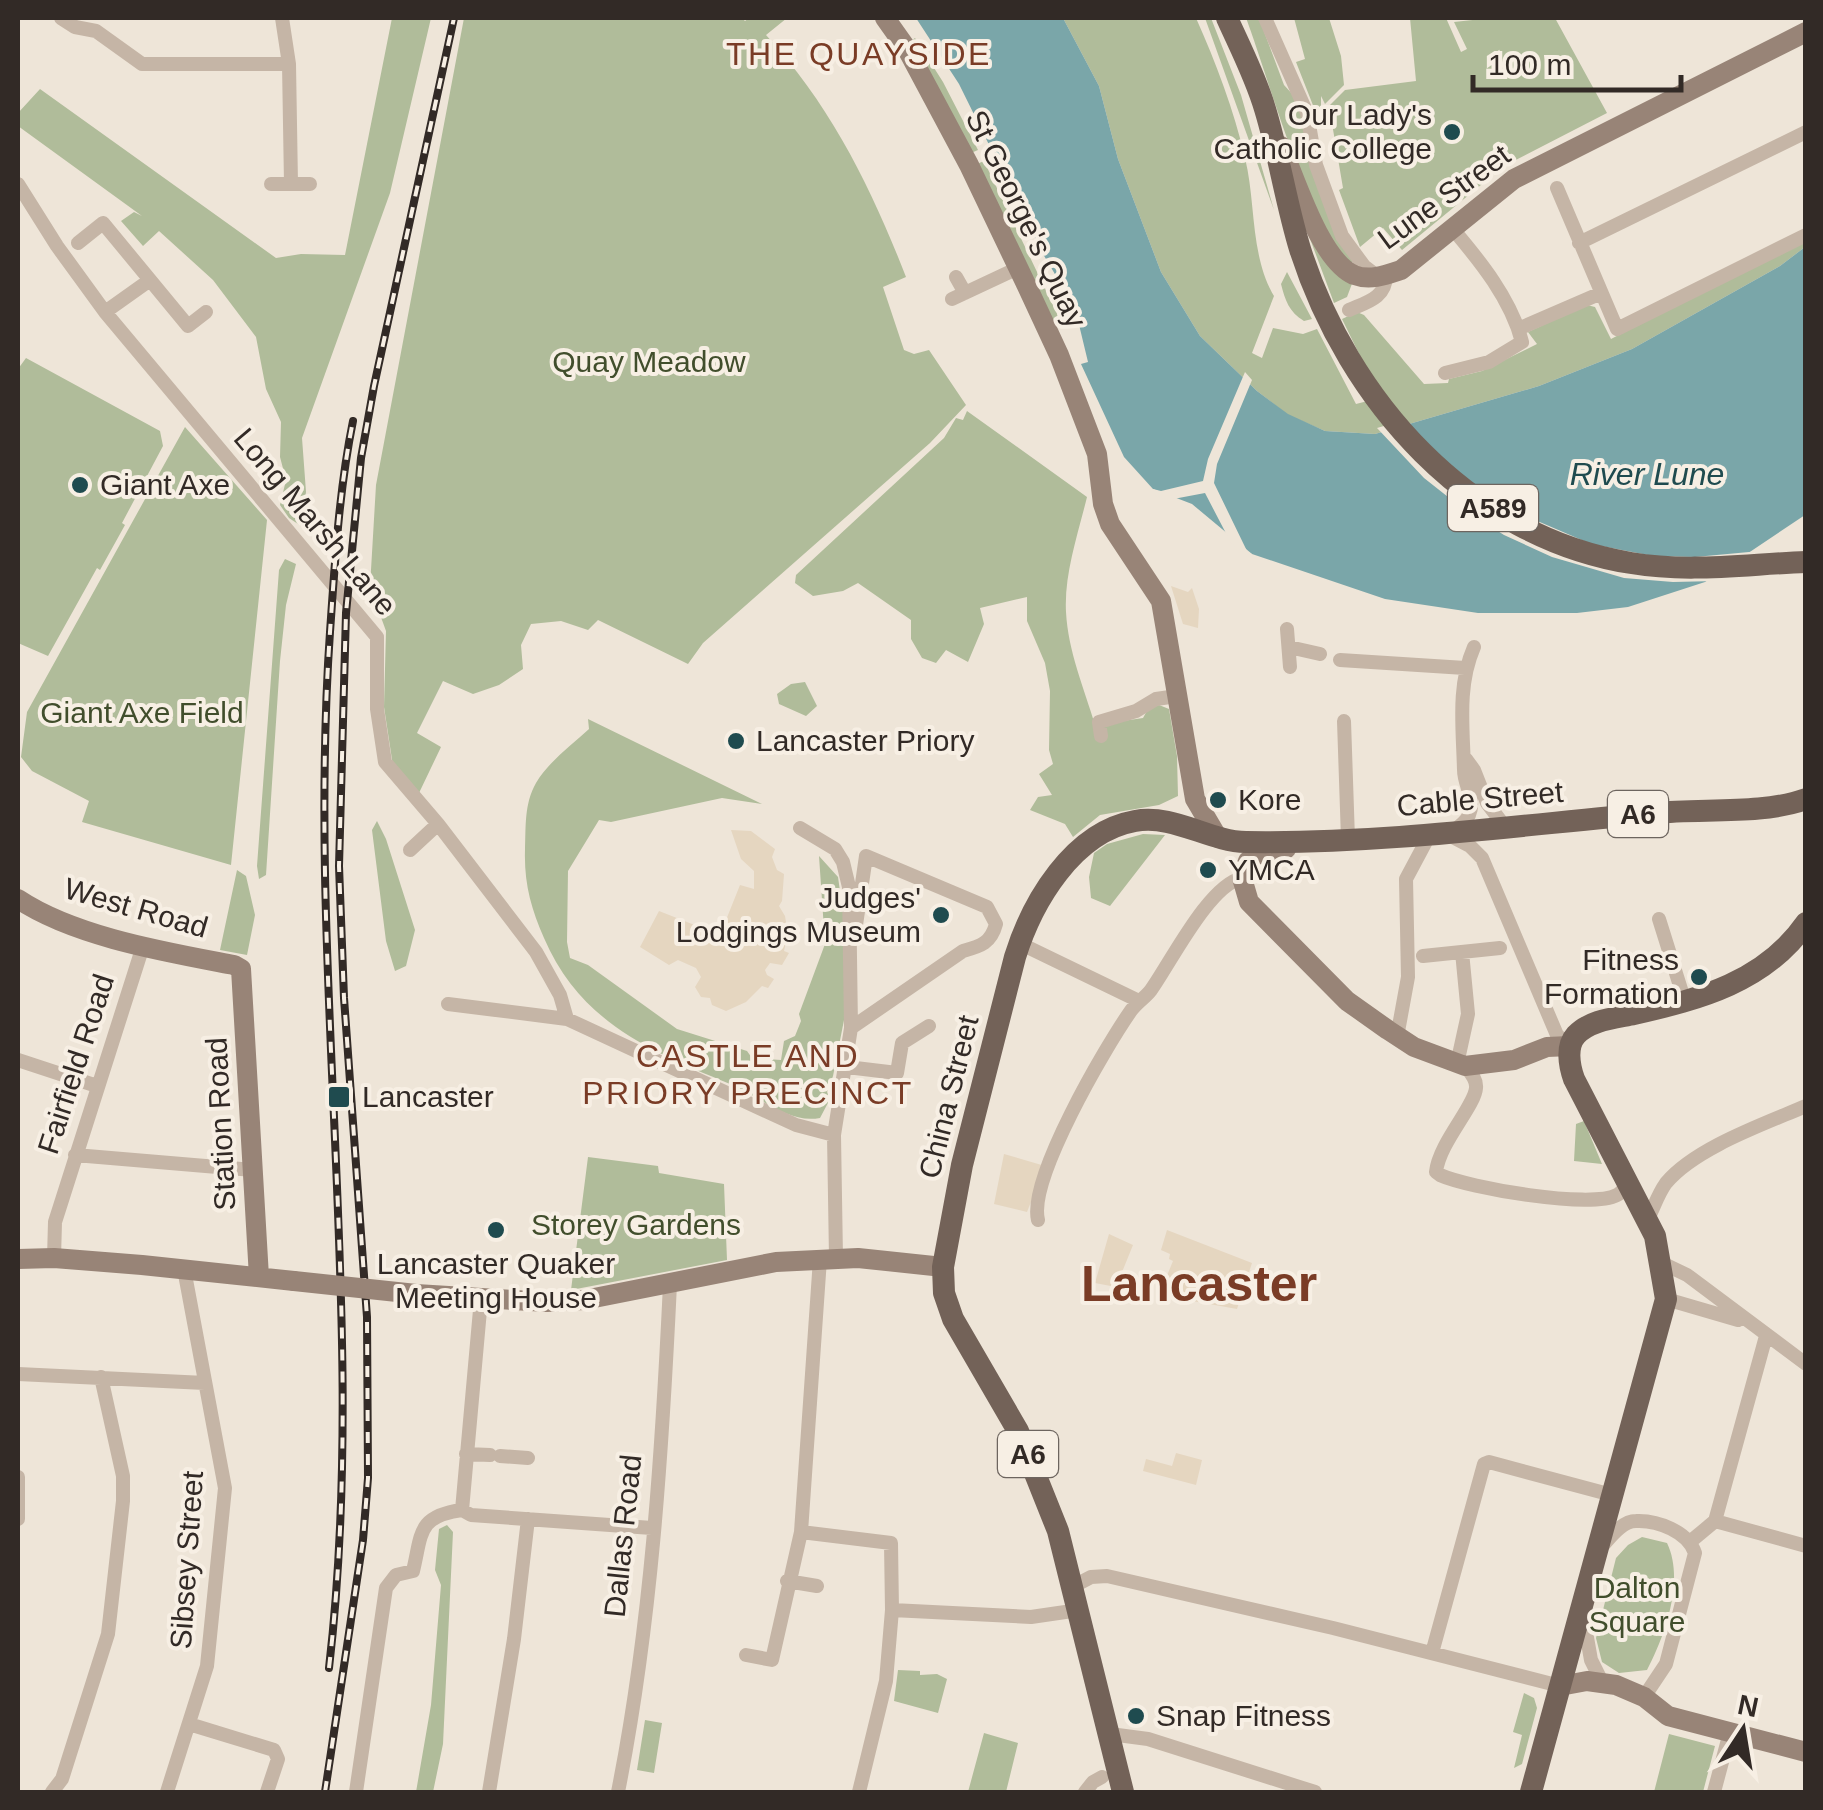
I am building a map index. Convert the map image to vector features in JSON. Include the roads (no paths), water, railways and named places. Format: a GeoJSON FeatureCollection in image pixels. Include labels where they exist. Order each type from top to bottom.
{"type":"FeatureCollection","features":[{"type":"Feature","properties":{"kind":"main road","name":"A589"},"geometry":{"type":"LineString","coordinates":[[1227,18],[1265,107],[1300,249],[1338,340],[1388,417],[1442,471],[1521,526],[1580,551],[1632,564],[1675,568],[1806,562]]}},
{"type":"Feature","properties":{"kind":"main road","name":"Cable Street"},"geometry":{"type":"LineString","coordinates":[[1218,838],[1245,842],[1348,839],[1801,804]]}},
{"type":"Feature","properties":{"kind":"main road","name":"A6"},"geometry":{"type":"LineString","coordinates":[[1020,943],[1055,877],[1076,853],[1116,828],[1136,821],[1171,823],[1218,838]]}},
{"type":"Feature","properties":{"kind":"main road"},"geometry":{"type":"LineString","coordinates":[[1530,1792],[1666,1299],[1662,1263],[1648,1219],[1574,1078],[1570,1046],[1580,1031],[1599,1022],[1685,1002],[1746,980],[1791,943],[1806,923]]}},
{"type":"Feature","properties":{"kind":"main road","name":"China Street"},"geometry":{"type":"LineString","coordinates":[[943,1267],[968,1137],[1020,943]]}},
{"type":"Feature","properties":{"kind":"main road","name":"A6"},"geometry":{"type":"LineString","coordinates":[[943,1267],[944,1292],[953,1318],[1018,1431],[1058,1531],[1123,1792]]}},
{"type":"Feature","properties":{"kind":"street"},"geometry":{"type":"LineString","coordinates":[[61,18],[75,27],[96,31],[142,64],[289,64]]}},
{"type":"Feature","properties":{"kind":"street"},"geometry":{"type":"LineString","coordinates":[[282,18],[289,64],[290,184]]}},
{"type":"Feature","properties":{"kind":"street","name":"St George's Quay"},"geometry":{"type":"LineString","coordinates":[[885,18],[907,48],[959,145],[1018,268],[1059,355],[1097,454],[1103,504],[1110,524],[1161,602],[1195,800]]}},
{"type":"Feature","properties":{"kind":"street"},"geometry":{"type":"LineString","coordinates":[[1265,18],[1307,114],[1316,165],[1342,236],[1364,266],[1381,276]]}},
{"type":"Feature","properties":{"kind":"street","name":"Lune Street"},"geometry":{"type":"LineString","coordinates":[[1265,107],[1322,239],[1340,267],[1357,276],[1381,276],[1400,270],[1514,180],[1806,32]]}},
{"type":"Feature","properties":{"kind":"street"},"geometry":{"type":"LineString","coordinates":[[1579,243],[1806,132]]}},
{"type":"Feature","properties":{"kind":"street","name":"Long Marsh Lane"},"geometry":{"type":"LineString","coordinates":[[18,184],[105,312],[377,638],[377,708],[385,762],[536,952],[560,994],[567,1019]]}},
{"type":"Feature","properties":{"kind":"street"},"geometry":{"type":"LineString","coordinates":[[272,184],[310,184]]}},
{"type":"Feature","properties":{"kind":"street"},"geometry":{"type":"LineString","coordinates":[[1557,188],[1617,329],[1806,235]]}},
{"type":"Feature","properties":{"kind":"street"},"geometry":{"type":"LineString","coordinates":[[78,243],[103,222],[188,326],[206,312]]}},
{"type":"Feature","properties":{"kind":"street"},"geometry":{"type":"LineString","coordinates":[[1446,373],[1470,369],[1522,342],[1483,264],[1452,228]]}},
{"type":"Feature","properties":{"kind":"street"},"geometry":{"type":"LineString","coordinates":[[956,276],[958,296],[1018,268]]}},
{"type":"Feature","properties":{"kind":"street","name":"Lune Street"},"geometry":{"type":"LineString","coordinates":[[1349,310],[1378,297],[1386,286],[1381,276]]}},
{"type":"Feature","properties":{"kind":"street"},"geometry":{"type":"LineString","coordinates":[[105,312],[150,280]]}},
{"type":"Feature","properties":{"kind":"street"},"geometry":{"type":"LineString","coordinates":[[1518,328],[1600,294]]}},
{"type":"Feature","properties":{"kind":"street"},"geometry":{"type":"LineString","coordinates":[[1287,629],[1290,666]]}},
{"type":"Feature","properties":{"kind":"street"},"geometry":{"type":"LineString","coordinates":[[1289,647],[1320,654]]}},
{"type":"Feature","properties":{"kind":"street"},"geometry":{"type":"LineString","coordinates":[[1398,1037],[1408,977],[1406,879],[1442,833],[1468,820],[1470,812],[1472,801],[1464,771],[1462,688],[1474,647]]}},
{"type":"Feature","properties":{"kind":"street"},"geometry":{"type":"LineString","coordinates":[[1340,660],[1465,668]]}},
{"type":"Feature","properties":{"kind":"street"},"geometry":{"type":"LineString","coordinates":[[1100,736],[1099,722],[1136,711],[1156,699],[1177,696]]}},
{"type":"Feature","properties":{"kind":"street"},"geometry":{"type":"LineString","coordinates":[[1344,722],[1348,839]]}},
{"type":"Feature","properties":{"kind":"street"},"geometry":{"type":"LineString","coordinates":[[1466,760],[1487,803],[1506,828]]}},
{"type":"Feature","properties":{"kind":"street"},"geometry":{"type":"LineString","coordinates":[[1171,823],[1195,800],[1218,838]]}},
{"type":"Feature","properties":{"kind":"street"},"geometry":{"type":"LineString","coordinates":[[410,850],[438,824]]}},
{"type":"Feature","properties":{"kind":"street"},"geometry":{"type":"LineString","coordinates":[[746,1655],[772,1660],[801,1532],[828,1258],[834,1135],[850,1028],[848,876],[834,849],[800,828]]}},
{"type":"Feature","properties":{"kind":"street"},"geometry":{"type":"LineString","coordinates":[[1442,833],[1465,842],[1482,858],[1557,1035],[1570,1046]]}},
{"type":"Feature","properties":{"kind":"street"},"geometry":{"type":"LineString","coordinates":[[1314,840],[1256,855],[1242,878],[1249,902],[1284,942],[1347,1001],[1414,1047],[1461,1065],[1514,1060],[1547,1047],[1570,1046]]}},
{"type":"Feature","properties":{"kind":"street"},"geometry":{"type":"LineString","coordinates":[[850,1028],[964,951],[982,946],[994,931],[994,914],[975,901],[866,856],[851,940]]}},
{"type":"Feature","properties":{"kind":"street"},"geometry":{"type":"LineString","coordinates":[[1038,1220],[1037,1202],[1060,1136],[1100,1062],[1214,898],[1232,881],[1242,878]]}},
{"type":"Feature","properties":{"kind":"street","name":"West Road"},"geometry":{"type":"LineString","coordinates":[[18,899],[51,916],[144,946],[234,964],[241,969]]}},
{"type":"Feature","properties":{"kind":"street"},"geometry":{"type":"LineString","coordinates":[[1659,919],[1685,1002]]}},
{"type":"Feature","properties":{"kind":"street"},"geometry":{"type":"LineString","coordinates":[[1020,943],[1139,1001]]}},
{"type":"Feature","properties":{"kind":"street","name":"Fairfield Road"},"geometry":{"type":"LineString","coordinates":[[54,1258],[55,1222],[144,946]]}},
{"type":"Feature","properties":{"kind":"street"},"geometry":{"type":"LineString","coordinates":[[1423,956],[1500,948]]}},
{"type":"Feature","properties":{"kind":"street"},"geometry":{"type":"LineString","coordinates":[[1462,952],[1468,1014],[1461,1065],[1475,1081],[1476,1092],[1454,1127],[1436,1172],[1444,1178],[1481,1187],[1575,1198],[1615,1196],[1631,1189],[1665,1184]]}},
{"type":"Feature","properties":{"kind":"street","name":"Station Road"},"geometry":{"type":"LineString","coordinates":[[241,969],[258,1277]]}},
{"type":"Feature","properties":{"kind":"street"},"geometry":{"type":"LineString","coordinates":[[448,1004],[567,1019],[796,1124],[834,1135]]}},
{"type":"Feature","properties":{"kind":"street"},"geometry":{"type":"LineString","coordinates":[[847,1068],[896,1073],[902,1042],[929,1026]]}},
{"type":"Feature","properties":{"kind":"street"},"geometry":{"type":"LineString","coordinates":[[18,1060],[98,1086]]}},
{"type":"Feature","properties":{"kind":"street"},"geometry":{"type":"LineString","coordinates":[[1648,1219],[1665,1184],[1698,1157],[1806,1106]]}},
{"type":"Feature","properties":{"kind":"street"},"geometry":{"type":"LineString","coordinates":[[75,1155],[253,1170]]}},
{"type":"Feature","properties":{"kind":"street"},"geometry":{"type":"LineString","coordinates":[[18,1258],[184,1269],[481,1299],[584,1300],[742,1268],[828,1258],[874,1258],[943,1267]]}},
{"type":"Feature","properties":{"kind":"street"},"geometry":{"type":"LineString","coordinates":[[1662,1263],[1687,1275],[1806,1364]]}},
{"type":"Feature","properties":{"kind":"street","name":"Sibsey Street"},"geometry":{"type":"LineString","coordinates":[[167,1792],[207,1666],[225,1488],[184,1269]]}},
{"type":"Feature","properties":{"kind":"street","name":"Dallas Road"},"geometry":{"type":"LineString","coordinates":[[618,1792],[638,1661],[652,1528],[670,1284]]}},
{"type":"Feature","properties":{"kind":"street"},"geometry":{"type":"LineString","coordinates":[[462,1510],[481,1299]]}},
{"type":"Feature","properties":{"kind":"street"},"geometry":{"type":"LineString","coordinates":[[1666,1299],[1748,1323]]}},
{"type":"Feature","properties":{"kind":"street"},"geometry":{"type":"LineString","coordinates":[[1691,1541],[1715,1521],[1766,1336]]}},
{"type":"Feature","properties":{"kind":"street"},"geometry":{"type":"LineString","coordinates":[[18,1374],[205,1383]]}},
{"type":"Feature","properties":{"kind":"street"},"geometry":{"type":"LineString","coordinates":[[52,1792],[62,1779],[110,1620],[124,1488],[101,1377]]}},
{"type":"Feature","properties":{"kind":"street"},"geometry":{"type":"LineString","coordinates":[[466,1454],[528,1458]]}},
{"type":"Feature","properties":{"kind":"street"},"geometry":{"type":"LineString","coordinates":[[1432,1653],[1484,1464],[1489,1462],[1612,1494]]}},
{"type":"Feature","properties":{"kind":"street"},"geometry":{"type":"LineString","coordinates":[[18,1478],[18,1519]]}},
{"type":"Feature","properties":{"kind":"street"},"geometry":{"type":"LineString","coordinates":[[356,1792],[386,1588],[396,1575],[413,1572],[424,1525],[432,1517],[462,1510],[470,1515],[652,1528]]}},
{"type":"Feature","properties":{"kind":"street"},"geometry":{"type":"LineString","coordinates":[[489,1792],[514,1639],[528,1520]]}},
{"type":"Feature","properties":{"kind":"street"},"geometry":{"type":"LineString","coordinates":[[1597,1552],[1620,1527],[1634,1520],[1682,1533],[1691,1541],[1695,1553],[1666,1664],[1644,1697]]}},
{"type":"Feature","properties":{"kind":"street"},"geometry":{"type":"LineString","coordinates":[[1715,1521],[1806,1546]]}},
{"type":"Feature","properties":{"kind":"street"},"geometry":{"type":"LineString","coordinates":[[801,1532],[891,1543],[892,1610],[886,1682],[859,1792]]}},
{"type":"Feature","properties":{"kind":"street"},"geometry":{"type":"LineString","coordinates":[[1072,1587],[1091,1577],[1107,1576],[1560,1686],[1602,1682],[1644,1697],[1668,1716],[1806,1752]]}},
{"type":"Feature","properties":{"kind":"street"},"geometry":{"type":"LineString","coordinates":[[788,1581],[817,1586]]}},
{"type":"Feature","properties":{"kind":"street"},"geometry":{"type":"LineString","coordinates":[[892,1610],[1031,1618],[1079,1610]]}},
{"type":"Feature","properties":{"kind":"street"},"geometry":{"type":"LineString","coordinates":[[1581,1610],[1592,1660],[1602,1682]]}},
{"type":"Feature","properties":{"kind":"street"},"geometry":{"type":"LineString","coordinates":[[189,1724],[274,1750],[278,1759],[268,1792]]}},
{"type":"Feature","properties":{"kind":"street"},"geometry":{"type":"LineString","coordinates":[[1714,1792],[1730,1732]]}},
{"type":"Feature","properties":{"kind":"street"},"geometry":{"type":"LineString","coordinates":[[1110,1734],[1148,1739],[1295,1784],[1304,1792],[1314,1792]]}},
{"type":"Feature","properties":{"kind":"street"},"geometry":{"type":"LineString","coordinates":[[1085,1792],[1102,1777]]}},
{"type":"Feature","properties":{"kind":"water","name":"River Lune"},"geometry":{"type":"Polygon","coordinates":[[[916,18],[1063,18],[1099,86],[1118,159],[1161,272],[1200,336],[1257,391],[1288,414],[1325,431],[1375,434],[1539,386],[1632,349],[1780,266],[1805,247],[1805,515],[1705,582],[1628,607],[1577,613],[1478,613],[1385,599],[1252,554],[1192,504],[1153,489],[1124,457],[1081,364],[1088,362],[1075,308],[1043,254],[959,84],[916,18]]]}},
{"type":"Feature","properties":{"kind":"railway"},"geometry":{"type":"LineString","coordinates":[[325,1792],[363,1540],[368,1478],[367,1317],[344,998],[339,866],[346,613],[361,458],[374,386],[454,18]]}},
{"type":"Feature","properties":{"kind":"railway"},"geometry":{"type":"LineString","coordinates":[[329,1668],[340,1539],[343,1410],[325,891],[325,761],[336,552],[353,421]]}},
{"type":"Feature","properties":{"kind":"place","name":"Our Lady's Catholic College"},"geometry":{"type":"Point","coordinates":[1452,132]}},
{"type":"Feature","properties":{"kind":"place","name":"Giant Axe"},"geometry":{"type":"Point","coordinates":[80,485]}},
{"type":"Feature","properties":{"kind":"place","name":"Lancaster Priory"},"geometry":{"type":"Point","coordinates":[736,741]}},
{"type":"Feature","properties":{"kind":"place","name":"Kore"},"geometry":{"type":"Point","coordinates":[1218,800]}},
{"type":"Feature","properties":{"kind":"place","name":"YMCA"},"geometry":{"type":"Point","coordinates":[1208,870]}},
{"type":"Feature","properties":{"kind":"place","name":"Judges' Lodgings Museum"},"geometry":{"type":"Point","coordinates":[941,915]}},
{"type":"Feature","properties":{"kind":"place","name":"Fitness Formation"},"geometry":{"type":"Point","coordinates":[1699,977]}},
{"type":"Feature","properties":{"kind":"place","name":"Lancaster"},"geometry":{"type":"Point","coordinates":[339,1097]}},
{"type":"Feature","properties":{"kind":"place","name":"Lancaster Quaker Meeting House"},"geometry":{"type":"Point","coordinates":[496,1230]}},
{"type":"Feature","properties":{"kind":"place","name":"Snap Fitness"},"geometry":{"type":"Point","coordinates":[1136,1716]}},
{"type":"Feature","properties":{"kind":"district","name":"THE QUAYSIDE"},"geometry":{"type":"Point","coordinates":[859,54]}},
{"type":"Feature","properties":{"kind":"district","name":"CASTLE AND PRIORY PRECINCT"},"geometry":{"type":"Point","coordinates":[748,1074]}},
{"type":"Feature","properties":{"kind":"district","name":"Lancaster"},"geometry":{"type":"Point","coordinates":[1199,1283]}},
{"type":"Feature","properties":{"kind":"park label","name":"Quay Meadow"},"geometry":{"type":"Point","coordinates":[649,362]}},
{"type":"Feature","properties":{"kind":"park label","name":"Giant Axe Field"},"geometry":{"type":"Point","coordinates":[142,713]}},
{"type":"Feature","properties":{"kind":"park label","name":"Storey Gardens"},"geometry":{"type":"Point","coordinates":[636,1225]}},
{"type":"Feature","properties":{"kind":"park label","name":"Dalton Square"},"geometry":{"type":"Point","coordinates":[1637,1605]}}]}
